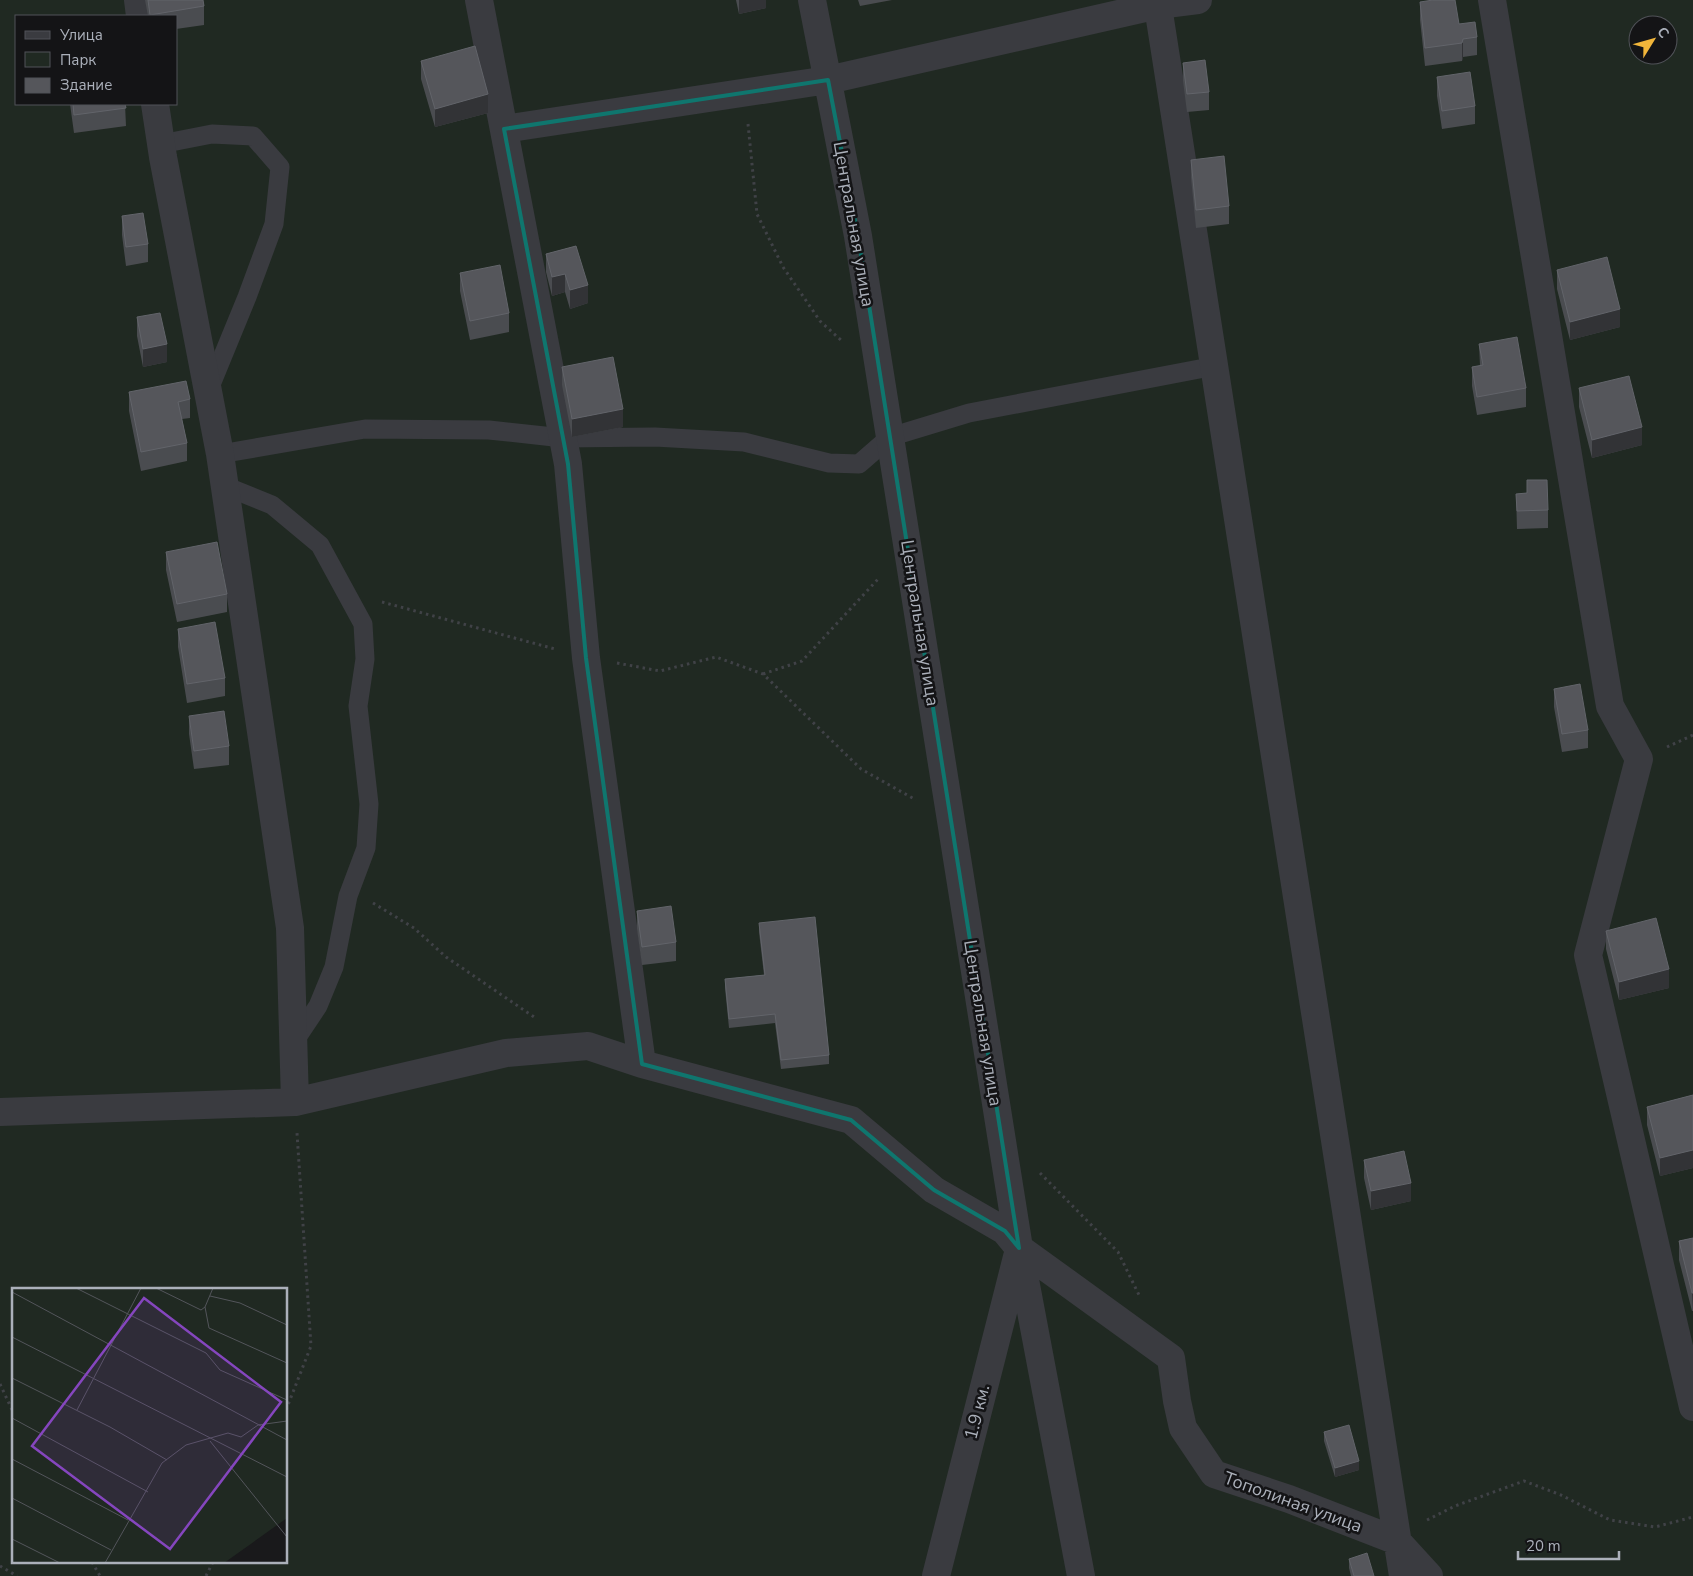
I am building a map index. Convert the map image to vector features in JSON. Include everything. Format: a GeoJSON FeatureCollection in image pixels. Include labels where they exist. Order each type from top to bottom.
{"type":"FeatureCollection","features":[{"type":"Feature","properties":{"kind":"street"},"geometry":{"type":"LineString","coordinates":[[138,0],[140,15]]}},
{"type":"Feature","properties":{"kind":"street"},"geometry":{"type":"LineString","coordinates":[[479,0],[568,464],[586,658],[642,1064]]}},
{"type":"Feature","properties":{"kind":"street","name":"Центральная улица"},"geometry":{"type":"LineString","coordinates":[[812,0],[858,236],[1019,1248],[1081,1576]]}},
{"type":"Feature","properties":{"kind":"street"},"geometry":{"type":"LineString","coordinates":[[504,129],[828,80],[1158,3],[1198,0]]}},
{"type":"Feature","properties":{"kind":"street"},"geometry":{"type":"LineString","coordinates":[[1492,0],[1610,706],[1639,759],[1588,955],[1693,1407]]}},
{"type":"Feature","properties":{"kind":"street"},"geometry":{"type":"LineString","coordinates":[[1158,3],[1403,1576]]}},
{"type":"Feature","properties":{"kind":"street"},"geometry":{"type":"LineString","coordinates":[[154,105],[220,454],[290,928],[295,1102]]}},
{"type":"Feature","properties":{"kind":"street","name":"Тополиная улица"},"geometry":{"type":"LineString","coordinates":[[0,1112],[295,1102],[506,1053],[588,1046],[642,1064],[851,1120],[934,1190],[1005,1231],[1019,1248],[1171,1358],[1176,1402],[1183,1428],[1214,1474],[1289,1499],[1397,1541],[1429,1576]]}},
{"type":"Feature","properties":{"kind":"street","name":"1.9 км."},"geometry":{"type":"LineString","coordinates":[[936,1576],[1019,1248]]}},
{"type":"Feature","properties":{"kind":"lane"},"geometry":{"type":"LineString","coordinates":[[161,144],[212,134],[253,136],[280,167],[274,224],[247,297],[208,392]]}},
{"type":"Feature","properties":{"kind":"lane"},"geometry":{"type":"LineString","coordinates":[[220,454],[365,430],[489,430],[563,438],[655,437],[744,442],[829,464],[859,464],[890,437],[969,413],[1215,366]]}},
{"type":"Feature","properties":{"kind":"lane"},"geometry":{"type":"LineString","coordinates":[[225,486],[272,505],[320,545],[362,624],[366,659],[358,706],[369,804],[366,848],[348,896],[334,967],[318,1006],[294,1042]]}},
{"type":"Feature","properties":{"kind":"path"},"geometry":{"type":"LineString","coordinates":[[745,93],[757,214],[783,267],[820,321],[880,376]]}},
{"type":"Feature","properties":{"kind":"path"},"geometry":{"type":"LineString","coordinates":[[763,674],[802,662],[856,606],[907,547]]}},
{"type":"Feature","properties":{"kind":"path"},"geometry":{"type":"LineString","coordinates":[[346,592],[586,658],[660,671],[716,657],[763,674],[861,769],[951,820]]}},
{"type":"Feature","properties":{"kind":"path"},"geometry":{"type":"LineString","coordinates":[[348,896],[367,900],[414,928],[446,957],[537,1020]]}},
{"type":"Feature","properties":{"kind":"path"},"geometry":{"type":"LineString","coordinates":[[288,1405],[311,1346],[295,1102]]}},
{"type":"Feature","properties":{"kind":"path"},"geometry":{"type":"LineString","coordinates":[[1038,1172],[1118,1252],[1140,1296]]}},
{"type":"Feature","properties":{"kind":"path"},"geometry":{"type":"LineString","coordinates":[[0,1384],[12,1410]]}},
{"type":"Feature","properties":{"kind":"path"},"geometry":{"type":"LineString","coordinates":[[1397,1541],[1424,1522],[1455,1506],[1524,1481],[1562,1495],[1610,1520],[1655,1527],[1693,1517]]}},
{"type":"Feature","properties":{"kind":"path"},"geometry":{"type":"LineString","coordinates":[[93,1564],[100,1576]]}},
{"type":"Feature","properties":{"kind":"path"},"geometry":{"type":"LineString","coordinates":[[206,1576],[212,1564]]}},
{"type":"Feature","properties":{"kind":"path"},"geometry":{"type":"LineString","coordinates":[[0,1566],[17,1576]]}},
{"type":"Feature","properties":{"kind":"highlighted area"},"geometry":{"type":"Polygon","coordinates":[[[828,80],[858,236],[1019,1248],[1005,1231],[934,1190],[851,1120],[642,1064],[586,658],[568,464],[504,129],[828,80]]]}},
{"type":"Feature","properties":{"kind":"green space"},"geometry":{"type":"Polygon","coordinates":[[[0,0],[1693,0],[1693,1576],[0,1576],[0,0]]]}},
{"type":"Feature","properties":{"kind":"building"},"geometry":{"type":"Polygon","coordinates":[[[148,0],[203,0],[204,6],[150,15],[148,0]]]}},
{"type":"Feature","properties":{"kind":"building"},"geometry":{"type":"Polygon","coordinates":[[[1455,0],[1459,24],[1475,22],[1477,37],[1463,39],[1462,43],[1425,48],[1420,2],[1455,0]]]}},
{"type":"Feature","properties":{"kind":"building"},"geometry":{"type":"Polygon","coordinates":[[[475,46],[488,94],[435,109],[421,61],[475,46]]]}},
{"type":"Feature","properties":{"kind":"building"},"geometry":{"type":"Polygon","coordinates":[[[1205,60],[1209,92],[1187,94],[1183,63],[1205,60]]]}},
{"type":"Feature","properties":{"kind":"building"},"geometry":{"type":"Polygon","coordinates":[[[1470,72],[1475,106],[1442,111],[1437,77],[1470,72]]]}},
{"type":"Feature","properties":{"kind":"building"},"geometry":{"type":"Polygon","coordinates":[[[73,105],[125,105],[126,108],[74,115],[73,105]]]}},
{"type":"Feature","properties":{"kind":"building"},"geometry":{"type":"Polygon","coordinates":[[[1224,156],[1229,206],[1196,210],[1191,160],[1224,156]]]}},
{"type":"Feature","properties":{"kind":"building"},"geometry":{"type":"Polygon","coordinates":[[[143,213],[148,244],[126,247],[122,216],[143,213]]]}},
{"type":"Feature","properties":{"kind":"building"},"geometry":{"type":"Polygon","coordinates":[[[576,246],[588,285],[570,290],[565,274],[552,277],[546,254],[576,246]]]}},
{"type":"Feature","properties":{"kind":"building"},"geometry":{"type":"Polygon","coordinates":[[[1607,257],[1620,309],[1570,322],[1557,270],[1607,257]]]}},
{"type":"Feature","properties":{"kind":"building"},"geometry":{"type":"Polygon","coordinates":[[[500,265],[509,313],[470,321],[460,273],[500,265]]]}},
{"type":"Feature","properties":{"kind":"building"},"geometry":{"type":"Polygon","coordinates":[[[160,313],[167,344],[143,349],[137,317],[160,313]]]}},
{"type":"Feature","properties":{"kind":"building"},"geometry":{"type":"Polygon","coordinates":[[[1517,337],[1526,388],[1477,397],[1472,367],[1483,365],[1479,344],[1517,337]]]}},
{"type":"Feature","properties":{"kind":"building"},"geometry":{"type":"Polygon","coordinates":[[[613,357],[623,409],[572,419],[562,367],[613,357]]]}},
{"type":"Feature","properties":{"kind":"building"},"geometry":{"type":"Polygon","coordinates":[[[1629,376],[1642,427],[1592,440],[1579,388],[1629,376]]]}},
{"type":"Feature","properties":{"kind":"building"},"geometry":{"type":"Polygon","coordinates":[[[186,381],[190,399],[178,402],[187,443],[141,452],[129,392],[186,381]]]}},
{"type":"Feature","properties":{"kind":"building"},"geometry":{"type":"Polygon","coordinates":[[[1527,480],[1547,480],[1548,510],[1517,511],[1516,494],[1527,493],[1527,480]]]}},
{"type":"Feature","properties":{"kind":"building"},"geometry":{"type":"Polygon","coordinates":[[[217,542],[227,594],[177,604],[166,552],[217,542]]]}},
{"type":"Feature","properties":{"kind":"building"},"geometry":{"type":"Polygon","coordinates":[[[215,622],[225,678],[187,684],[178,629],[215,622]]]}},
{"type":"Feature","properties":{"kind":"building"},"geometry":{"type":"Polygon","coordinates":[[[1580,684],[1588,730],[1562,734],[1554,689],[1580,684]]]}},
{"type":"Feature","properties":{"kind":"building"},"geometry":{"type":"Polygon","coordinates":[[[224,711],[229,746],[194,751],[189,716],[224,711]]]}},
{"type":"Feature","properties":{"kind":"building"},"geometry":{"type":"Polygon","coordinates":[[[671,906],[676,942],[642,947],[637,911],[671,906]]]}},
{"type":"Feature","properties":{"kind":"building"},"geometry":{"type":"Polygon","coordinates":[[[815,917],[829,1055],[781,1060],[775,1014],[729,1019],[725,979],[765,975],[759,923],[815,917]]]}},
{"type":"Feature","properties":{"kind":"building"},"geometry":{"type":"Polygon","coordinates":[[[1656,918],[1669,969],[1619,982],[1606,931],[1656,918]]]}},
{"type":"Feature","properties":{"kind":"building"},"geometry":{"type":"Polygon","coordinates":[[[1693,1095],[1693,1150],[1660,1158],[1647,1107],[1693,1095]]]}},
{"type":"Feature","properties":{"kind":"building"},"geometry":{"type":"Polygon","coordinates":[[[1404,1151],[1411,1183],[1371,1191],[1364,1160],[1404,1151]]]}},
{"type":"Feature","properties":{"kind":"building"},"geometry":{"type":"Polygon","coordinates":[[[1693,1238],[1693,1293],[1692,1293],[1679,1241],[1693,1238]]]}},
{"type":"Feature","properties":{"kind":"building"},"geometry":{"type":"Polygon","coordinates":[[[1349,1425],[1359,1461],[1335,1468],[1324,1432],[1349,1425]]]}},
{"type":"Feature","properties":{"kind":"building"},"geometry":{"type":"Polygon","coordinates":[[[1367,1553],[1374,1576],[1354,1576],[1349,1559],[1367,1553]]]}}]}
